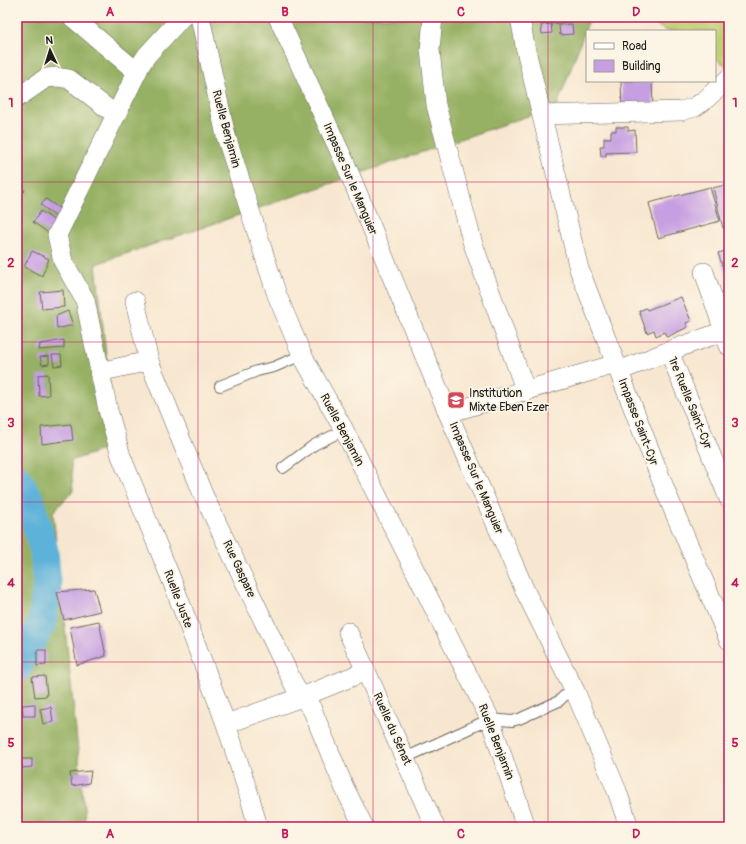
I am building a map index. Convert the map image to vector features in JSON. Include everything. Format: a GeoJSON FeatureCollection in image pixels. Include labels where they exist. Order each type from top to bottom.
{"type":"FeatureCollection","features":[{"type":"Feature","properties":{"kind":"street"},"geometry":{"type":"LineString","coordinates":[[72,17],[137,72]]}},
{"type":"Feature","properties":{"kind":"street","name":"Ruelle Juste"},"geometry":{"type":"LineString","coordinates":[[182,17],[146,54],[57,235],[63,261],[85,300],[99,372],[121,456],[172,581],[226,724],[258,827]]}},
{"type":"Feature","properties":{"kind":"street","name":"Ruelle Benjamin"},"geometry":{"type":"LineString","coordinates":[[200,17],[226,136],[277,294],[302,355],[344,430],[490,719],[526,827]]}},
{"type":"Feature","properties":{"kind":"street","name":"Impasse Sur le Manguier"},"geometry":{"type":"LineString","coordinates":[[278,17],[346,165],[448,414],[526,593],[575,691],[617,791],[629,827]]}},
{"type":"Feature","properties":{"kind":"street"},"geometry":{"type":"LineString","coordinates":[[433,17],[430,50],[436,105],[472,241],[526,392]]}},
{"type":"Feature","properties":{"kind":"street"},"geometry":{"type":"LineString","coordinates":[[520,17],[579,269],[618,368],[669,351],[726,338],[704,272]]}},
{"type":"Feature","properties":{"kind":"street"},"geometry":{"type":"LineString","coordinates":[[17,98],[46,78],[56,77],[69,79],[116,115]]}},
{"type":"Feature","properties":{"kind":"street"},"geometry":{"type":"LineString","coordinates":[[542,115],[681,110],[695,107],[729,78]]}},
{"type":"Feature","properties":{"kind":"street","name":"Rue Gaspare"},"geometry":{"type":"LineString","coordinates":[[135,301],[149,361],[203,494],[293,682],[302,697],[312,709],[344,787],[364,827]]}},
{"type":"Feature","properties":{"kind":"street","name":"1re Ruelle Saint-Cyr"},"geometry":{"type":"LineString","coordinates":[[669,351],[729,499]]}},
{"type":"Feature","properties":{"kind":"street"},"geometry":{"type":"LineString","coordinates":[[99,372],[149,361]]}},
{"type":"Feature","properties":{"kind":"street","name":"Impasse Saint-Cyr"},"geometry":{"type":"LineString","coordinates":[[448,414],[618,368],[668,497],[729,640]]}},
{"type":"Feature","properties":{"kind":"street","name":"Ruelle du Sénat"},"geometry":{"type":"LineString","coordinates":[[348,632],[435,827]]}},
{"type":"Feature","properties":{"kind":"street"},"geometry":{"type":"LineString","coordinates":[[226,724],[302,697],[366,670]]}},
{"type":"Feature","properties":{"kind":"lane"},"geometry":{"type":"LineString","coordinates":[[220,386],[257,371],[274,367],[302,355]]}},
{"type":"Feature","properties":{"kind":"lane"},"geometry":{"type":"LineString","coordinates":[[283,468],[314,444],[344,430]]}},
{"type":"Feature","properties":{"kind":"lane"},"geometry":{"type":"LineString","coordinates":[[405,758],[490,719],[512,721],[519,719],[559,701],[564,696],[575,691]]}},
{"type":"Feature","properties":{"kind":"green space"},"geometry":{"type":"Polygon","coordinates":[[[17,17],[590,17],[557,106],[96,264],[116,445],[71,461],[73,491],[53,512],[86,827],[17,827],[17,17]]]}},
{"type":"Feature","properties":{"kind":"green space"},"geometry":{"type":"Polygon","coordinates":[[[642,17],[729,17],[729,68],[716,59],[716,30],[665,30],[642,17]]]}},
{"type":"Feature","properties":{"kind":"building"},"geometry":{"type":"Polygon","coordinates":[[[551,17],[591,17],[591,19],[552,24],[551,17]]]}},
{"type":"Feature","properties":{"kind":"building"},"geometry":{"type":"Polygon","coordinates":[[[551,24],[552,33],[542,34],[541,25],[551,24]]]}},
{"type":"Feature","properties":{"kind":"building"},"geometry":{"type":"Polygon","coordinates":[[[572,24],[573,34],[560,35],[559,25],[572,24]]]}},
{"type":"Feature","properties":{"kind":"building"},"geometry":{"type":"Polygon","coordinates":[[[621,82],[652,82],[653,109],[622,110],[621,82]]]}},
{"type":"Feature","properties":{"kind":"building"},"geometry":{"type":"Polygon","coordinates":[[[616,127],[628,127],[628,131],[635,130],[636,152],[606,153],[606,156],[601,156],[600,146],[604,146],[604,138],[611,138],[611,131],[616,131],[616,127]]]}},
{"type":"Feature","properties":{"kind":"building"},"geometry":{"type":"Polygon","coordinates":[[[17,181],[25,191],[17,195],[17,181]]]}},
{"type":"Feature","properties":{"kind":"building"},"geometry":{"type":"Polygon","coordinates":[[[729,184],[729,226],[723,228],[713,188],[729,184]]]}},
{"type":"Feature","properties":{"kind":"building"},"geometry":{"type":"Polygon","coordinates":[[[710,187],[720,221],[658,238],[649,203],[710,187]]]}},
{"type":"Feature","properties":{"kind":"building"},"geometry":{"type":"Polygon","coordinates":[[[46,199],[66,213],[60,220],[41,205],[46,199]]]}},
{"type":"Feature","properties":{"kind":"building"},"geometry":{"type":"Polygon","coordinates":[[[41,211],[59,224],[51,235],[33,222],[41,211]]]}},
{"type":"Feature","properties":{"kind":"building"},"geometry":{"type":"Polygon","coordinates":[[[729,250],[729,285],[718,253],[729,250]]]}},
{"type":"Feature","properties":{"kind":"building"},"geometry":{"type":"Polygon","coordinates":[[[32,251],[49,259],[42,276],[24,267],[32,251]]]}},
{"type":"Feature","properties":{"kind":"building"},"geometry":{"type":"Polygon","coordinates":[[[63,290],[64,307],[42,309],[40,292],[63,290]]]}},
{"type":"Feature","properties":{"kind":"building"},"geometry":{"type":"Polygon","coordinates":[[[681,297],[691,321],[686,323],[688,327],[667,337],[664,332],[656,336],[654,330],[647,333],[639,311],[646,308],[647,310],[681,297]]]}},
{"type":"Feature","properties":{"kind":"building"},"geometry":{"type":"Polygon","coordinates":[[[68,311],[73,325],[57,329],[56,316],[68,311]]]}},
{"type":"Feature","properties":{"kind":"building"},"geometry":{"type":"Polygon","coordinates":[[[64,340],[64,348],[39,350],[40,344],[64,340]]]}},
{"type":"Feature","properties":{"kind":"building"},"geometry":{"type":"Polygon","coordinates":[[[52,355],[61,355],[62,365],[54,366],[52,355]]]}},
{"type":"Feature","properties":{"kind":"building"},"geometry":{"type":"Polygon","coordinates":[[[49,356],[49,364],[42,365],[40,357],[49,356]]]}},
{"type":"Feature","properties":{"kind":"building"},"geometry":{"type":"Polygon","coordinates":[[[48,374],[49,395],[39,396],[38,375],[48,374]]]}},
{"type":"Feature","properties":{"kind":"building"},"geometry":{"type":"Polygon","coordinates":[[[71,424],[73,440],[42,444],[41,427],[71,424]]]}},
{"type":"Feature","properties":{"kind":"building"},"geometry":{"type":"Polygon","coordinates":[[[94,589],[100,611],[64,620],[57,592],[94,589]]]}},
{"type":"Feature","properties":{"kind":"building"},"geometry":{"type":"Polygon","coordinates":[[[99,621],[106,656],[77,665],[70,627],[99,621]]]}},
{"type":"Feature","properties":{"kind":"building"},"geometry":{"type":"Polygon","coordinates":[[[37,650],[46,650],[46,665],[37,666],[37,650]]]}},
{"type":"Feature","properties":{"kind":"building"},"geometry":{"type":"Polygon","coordinates":[[[45,676],[47,696],[35,697],[32,677],[45,676]]]}},
{"type":"Feature","properties":{"kind":"building"},"geometry":{"type":"Polygon","coordinates":[[[35,704],[35,716],[23,716],[22,705],[35,704]]]}},
{"type":"Feature","properties":{"kind":"building"},"geometry":{"type":"Polygon","coordinates":[[[51,707],[53,722],[43,724],[40,709],[51,707]]]}},
{"type":"Feature","properties":{"kind":"building"},"geometry":{"type":"Polygon","coordinates":[[[21,759],[32,759],[32,767],[22,768],[21,759]]]}},
{"type":"Feature","properties":{"kind":"building"},"geometry":{"type":"Polygon","coordinates":[[[91,771],[89,783],[72,786],[70,773],[91,771]]]}},
{"type":"Feature","properties":{"kind":"waterway"},"geometry":{"type":"LineString","coordinates":[[17,478],[30,501],[44,551],[47,584],[42,623],[17,668]]}},
{"type":"Feature","properties":{"kind":"place","name":"Institution Mixte Eben Ezer"},"geometry":{"type":"Point","coordinates":[456,400]}}]}
